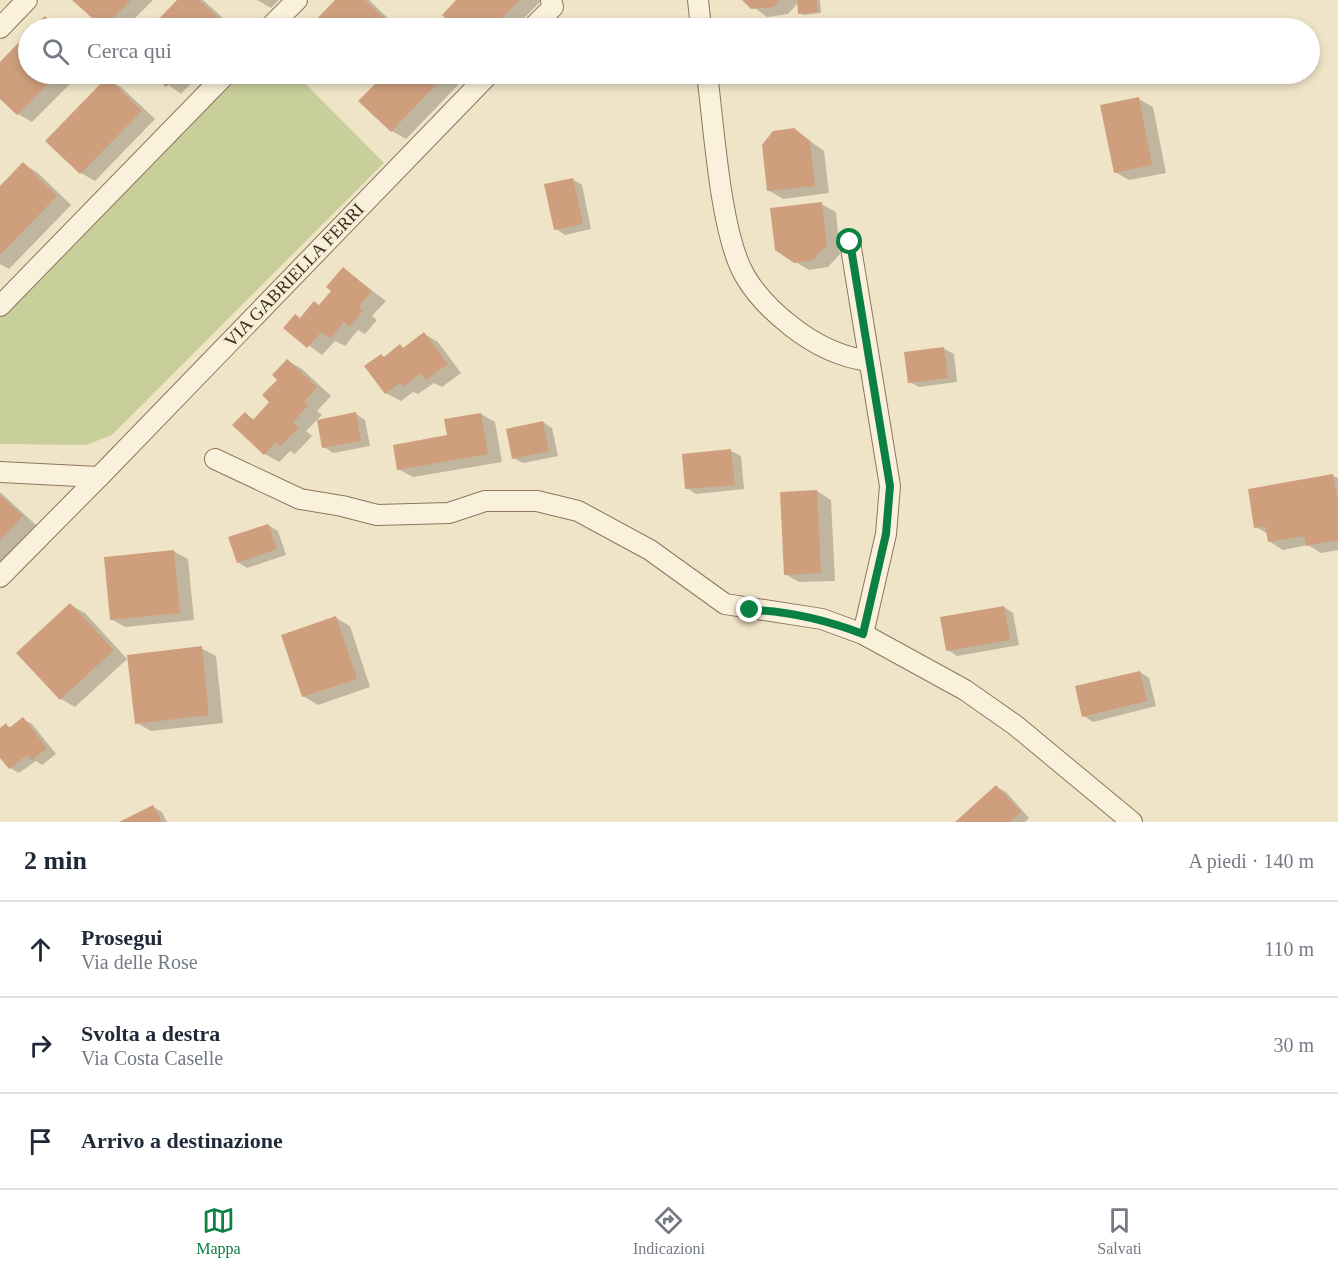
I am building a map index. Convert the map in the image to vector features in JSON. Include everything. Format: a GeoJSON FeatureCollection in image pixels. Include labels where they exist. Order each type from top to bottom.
{"type":"FeatureCollection","features":[{"type":"Feature","properties":{"kind":"street"},"geometry":{"type":"LineString","coordinates":[[0,28],[27,0]]}},
{"type":"Feature","properties":{"kind":"street"},"geometry":{"type":"LineString","coordinates":[[279,18],[297,0]]}},
{"type":"Feature","properties":{"kind":"street"},"geometry":{"type":"LineString","coordinates":[[542,18],[553,7],[551,0]]}},
{"type":"Feature","properties":{"kind":"street"},"geometry":{"type":"LineString","coordinates":[[698,0],[700,18]]}},
{"type":"Feature","properties":{"kind":"street"},"geometry":{"type":"LineString","coordinates":[[0,306],[216,84]]}},
{"type":"Feature","properties":{"kind":"street","name":"VIA GABRIELLA FERRI"},"geometry":{"type":"LineString","coordinates":[[0,577],[479,84]]}},
{"type":"Feature","properties":{"kind":"street"},"geometry":{"type":"LineString","coordinates":[[708,84],[726,213],[734,253],[744,275],[760,297],[801,333],[826,349],[849,358],[869,361]]}},
{"type":"Feature","properties":{"kind":"street"},"geometry":{"type":"LineString","coordinates":[[850,242],[890,486],[886,534],[863,634]]}},
{"type":"Feature","properties":{"kind":"street"},"geometry":{"type":"LineString","coordinates":[[215,459],[300,499],[377,515],[449,513],[485,501],[537,501],[578,511],[650,549],[725,604],[822,619],[863,634],[965,690],[1015,725],[1132,822]]}},
{"type":"Feature","properties":{"kind":"street"},"geometry":{"type":"LineString","coordinates":[[0,472],[99,477]]}},
{"type":"Feature","properties":{"kind":"green space"},"geometry":{"type":"Polygon","coordinates":[[[229,84],[306,84],[384,163],[112,435],[86,445],[0,444],[0,318],[229,84]]]}},
{"type":"Feature","properties":{"kind":"building"},"geometry":{"type":"Polygon","coordinates":[[[72,0],[131,0],[113,18],[92,18],[72,0]]]}},
{"type":"Feature","properties":{"kind":"building"},"geometry":{"type":"Polygon","coordinates":[[[177,0],[199,0],[218,18],[160,18],[177,0]]]}},
{"type":"Feature","properties":{"kind":"building"},"geometry":{"type":"Polygon","coordinates":[[[335,0],[365,0],[384,18],[318,18],[335,0]]]}},
{"type":"Feature","properties":{"kind":"building"},"geometry":{"type":"Polygon","coordinates":[[[456,0],[520,0],[502,18],[445,18],[442,15],[456,0]]]}},
{"type":"Feature","properties":{"kind":"building"},"geometry":{"type":"Polygon","coordinates":[[[742,0],[780,0],[774,7],[751,9],[742,0]]]}},
{"type":"Feature","properties":{"kind":"building"},"geometry":{"type":"Polygon","coordinates":[[[797,0],[817,0],[818,12],[798,14],[797,0]]]}},
{"type":"Feature","properties":{"kind":"building"},"geometry":{"type":"Polygon","coordinates":[[[18,43],[18,84],[48,84],[17,115],[0,99],[0,62],[18,43]]]}},
{"type":"Feature","properties":{"kind":"building"},"geometry":{"type":"Polygon","coordinates":[[[100,84],[114,84],[142,111],[80,174],[45,141],[100,84]]]}},
{"type":"Feature","properties":{"kind":"building"},"geometry":{"type":"Polygon","coordinates":[[[375,84],[436,84],[391,132],[358,101],[375,84]]]}},
{"type":"Feature","properties":{"kind":"building"},"geometry":{"type":"Polygon","coordinates":[[[1139,97],[1152,165],[1114,173],[1100,105],[1139,97]]]}},
{"type":"Feature","properties":{"kind":"building"},"geometry":{"type":"Polygon","coordinates":[[[794,128],[810,141],[815,186],[767,191],[762,145],[773,131],[794,128]]]}},
{"type":"Feature","properties":{"kind":"building"},"geometry":{"type":"Polygon","coordinates":[[[23,162],[57,196],[0,255],[0,186],[23,162]]]}},
{"type":"Feature","properties":{"kind":"building"},"geometry":{"type":"Polygon","coordinates":[[[573,178],[583,224],[554,230],[544,184],[573,178]]]}},
{"type":"Feature","properties":{"kind":"building"},"geometry":{"type":"Polygon","coordinates":[[[822,202],[827,245],[813,260],[794,263],[775,250],[770,208],[822,202]]]}},
{"type":"Feature","properties":{"kind":"building"},"geometry":{"type":"Polygon","coordinates":[[[343,267],[372,291],[359,307],[363,311],[349,327],[344,322],[330,339],[321,332],[307,348],[283,328],[295,314],[300,318],[314,301],[319,305],[331,291],[326,287],[343,267]]]}},
{"type":"Feature","properties":{"kind":"building"},"geometry":{"type":"Polygon","coordinates":[[[424,332],[448,364],[426,380],[421,373],[403,387],[400,383],[385,394],[364,366],[381,354],[384,357],[400,344],[403,348],[424,332]]]}},
{"type":"Feature","properties":{"kind":"building"},"geometry":{"type":"Polygon","coordinates":[[[944,347],[948,378],[908,383],[904,352],[944,347]]]}},
{"type":"Feature","properties":{"kind":"building"},"geometry":{"type":"Polygon","coordinates":[[[287,359],[317,387],[304,402],[308,406],[293,422],[299,427],[280,447],[276,442],[264,455],[232,425],[245,412],[253,420],[269,402],[262,395],[277,380],[272,375],[287,359]]]}},
{"type":"Feature","properties":{"kind":"building"},"geometry":{"type":"Polygon","coordinates":[[[356,412],[361,441],[322,448],[317,420],[356,412]]]}},
{"type":"Feature","properties":{"kind":"building"},"geometry":{"type":"Polygon","coordinates":[[[481,413],[488,454],[397,470],[393,445],[447,435],[444,419],[481,413]]]}},
{"type":"Feature","properties":{"kind":"building"},"geometry":{"type":"Polygon","coordinates":[[[543,421],[549,451],[512,459],[506,429],[543,421]]]}},
{"type":"Feature","properties":{"kind":"building"},"geometry":{"type":"Polygon","coordinates":[[[731,449],[735,485],[685,489],[682,454],[731,449]]]}},
{"type":"Feature","properties":{"kind":"building"},"geometry":{"type":"Polygon","coordinates":[[[1333,474],[1338,501],[1338,540],[1306,546],[1304,536],[1268,542],[1265,526],[1254,528],[1248,489],[1333,474]]]}},
{"type":"Feature","properties":{"kind":"building"},"geometry":{"type":"Polygon","coordinates":[[[817,490],[821,573],[784,575],[780,492],[817,490]]]}},
{"type":"Feature","properties":{"kind":"building"},"geometry":{"type":"Polygon","coordinates":[[[0,495],[23,516],[0,540],[0,495]]]}},
{"type":"Feature","properties":{"kind":"building"},"geometry":{"type":"Polygon","coordinates":[[[268,524],[277,549],[237,563],[228,537],[268,524]]]}},
{"type":"Feature","properties":{"kind":"building"},"geometry":{"type":"Polygon","coordinates":[[[174,550],[180,613],[110,620],[104,557],[174,550]]]}},
{"type":"Feature","properties":{"kind":"building"},"geometry":{"type":"Polygon","coordinates":[[[70,603],[114,650],[60,700],[16,653],[70,603]]]}},
{"type":"Feature","properties":{"kind":"building"},"geometry":{"type":"Polygon","coordinates":[[[1004,606],[1010,640],[946,651],[940,617],[1004,606]]]}},
{"type":"Feature","properties":{"kind":"building"},"geometry":{"type":"Polygon","coordinates":[[[336,616],[357,679],[302,697],[281,635],[336,616]]]}},
{"type":"Feature","properties":{"kind":"building"},"geometry":{"type":"Polygon","coordinates":[[[202,646],[209,715],[135,724],[127,655],[202,646]]]}},
{"type":"Feature","properties":{"kind":"building"},"geometry":{"type":"Polygon","coordinates":[[[1140,671],[1147,701],[1082,717],[1075,686],[1140,671]]]}},
{"type":"Feature","properties":{"kind":"building"},"geometry":{"type":"Polygon","coordinates":[[[23,717],[47,748],[32,760],[27,755],[9,769],[0,758],[0,728],[6,723],[9,728],[23,717]]]}},
{"type":"Feature","properties":{"kind":"building"},"geometry":{"type":"Polygon","coordinates":[[[996,785],[1021,812],[1010,822],[955,822],[996,785]]]}},
{"type":"Feature","properties":{"kind":"building"},"geometry":{"type":"Polygon","coordinates":[[[153,805],[162,822],[119,822],[153,805]]]}},
{"type":"Feature","properties":{"kind":"route"},"geometry":{"type":"LineString","coordinates":[[750,610],[777,611],[822,619],[863,634],[886,534],[890,486],[850,242]]}}]}
